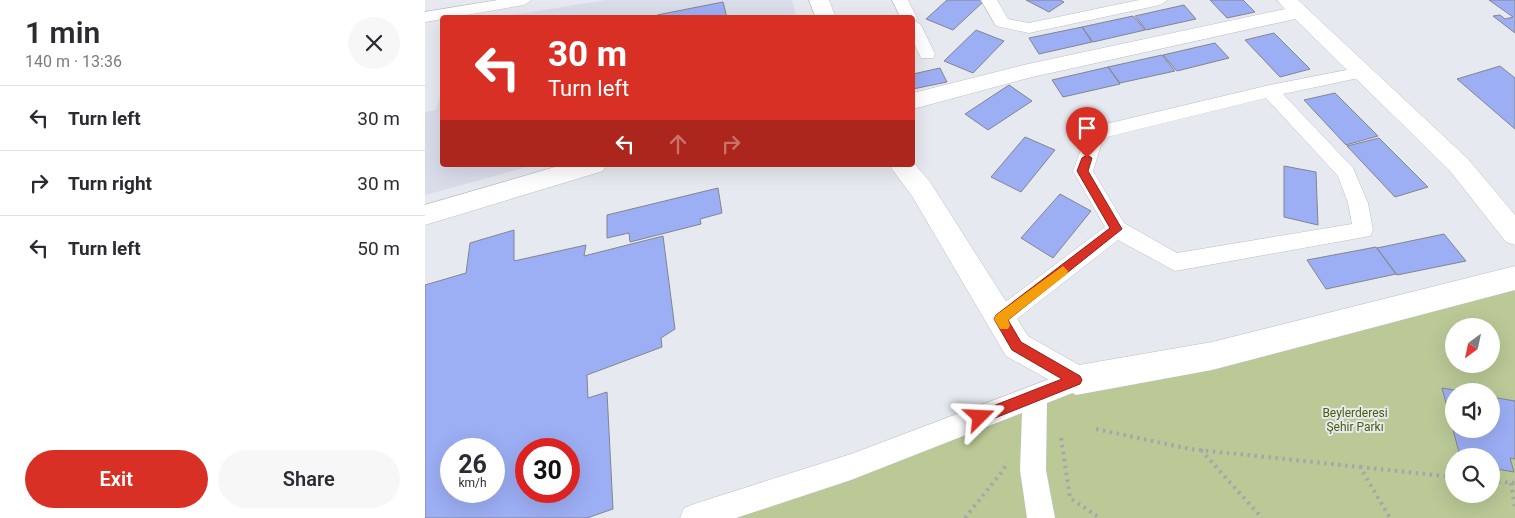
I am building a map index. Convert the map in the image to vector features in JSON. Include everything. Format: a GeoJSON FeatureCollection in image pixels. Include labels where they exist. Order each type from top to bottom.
{"type":"FeatureCollection","features":[{"type":"Feature","properties":{"kind":"street"},"geometry":{"type":"LineString","coordinates":[[425,17],[524,0]]}},
{"type":"Feature","properties":{"kind":"street"},"geometry":{"type":"LineString","coordinates":[[819,0],[825,15]]}},
{"type":"Feature","properties":{"kind":"street"},"geometry":{"type":"LineString","coordinates":[[900,0],[908,15]]}},
{"type":"Feature","properties":{"kind":"street"},"geometry":{"type":"LineString","coordinates":[[989,0],[1002,22],[1029,28],[1159,0]]}},
{"type":"Feature","properties":{"kind":"street"},"geometry":{"type":"LineString","coordinates":[[915,100],[1294,6],[1459,166],[1515,234]]}},
{"type":"Feature","properties":{"kind":"street"},"geometry":{"type":"LineString","coordinates":[[915,29],[927,54]]}},
{"type":"Feature","properties":{"kind":"street"},"geometry":{"type":"LineString","coordinates":[[1271,91],[1346,172],[1357,203],[1363,230],[1175,262],[1117,229],[1083,171],[1095,133],[1271,91],[1362,72]]}},
{"type":"Feature","properties":{"kind":"street"},"geometry":{"type":"LineString","coordinates":[[425,215],[586,167]]}},
{"type":"Feature","properties":{"kind":"street"},"geometry":{"type":"LineString","coordinates":[[903,167],[921,189],[1017,346],[1076,380]]}},
{"type":"Feature","properties":{"kind":"street"},"geometry":{"type":"LineString","coordinates":[[1000,319],[1117,229]]}},
{"type":"Feature","properties":{"kind":"street"},"geometry":{"type":"LineString","coordinates":[[694,518],[851,468],[1076,380],[1212,356],[1515,278]]}},
{"type":"Feature","properties":{"kind":"street"},"geometry":{"type":"LineString","coordinates":[[1035,396],[1033,470],[1041,518]]}},
{"type":"Feature","properties":{"kind":"path"},"geometry":{"type":"LineString","coordinates":[[1096,429],[1201,450],[1445,476]]}},
{"type":"Feature","properties":{"kind":"path"},"geometry":{"type":"LineString","coordinates":[[1061,438],[1070,498],[1100,518]]}},
{"type":"Feature","properties":{"kind":"path"},"geometry":{"type":"LineString","coordinates":[[1201,450],[1262,518]]}},
{"type":"Feature","properties":{"kind":"path"},"geometry":{"type":"LineString","coordinates":[[965,518],[1004,469],[1010,455]]}},
{"type":"Feature","properties":{"kind":"path"},"geometry":{"type":"LineString","coordinates":[[1360,467],[1390,518]]}},
{"type":"Feature","properties":{"kind":"path"},"geometry":{"type":"LineString","coordinates":[[1500,482],[1513,483],[1515,508]]}},
{"type":"Feature","properties":{"kind":"shaded area"},"geometry":{"type":"Polygon","coordinates":[[[606,0],[792,0],[796,15],[513,15],[606,0]]]}},
{"type":"Feature","properties":{"kind":"shaded area"},"geometry":{"type":"Polygon","coordinates":[[[440,96],[440,167],[528,167],[425,195],[425,112],[436,110],[440,96]]]}},
{"type":"Feature","properties":{"kind":"green space","name":"Beylerderesi Şehir Parkı"},"geometry":{"type":"Polygon","coordinates":[[[1515,278],[1515,518],[694,518],[1076,380],[1515,278]]]}},
{"type":"Feature","properties":{"kind":"building"},"geometry":{"type":"Polygon","coordinates":[[[947,0],[984,1],[953,30],[926,19],[947,0]]]}},
{"type":"Feature","properties":{"kind":"building"},"geometry":{"type":"Polygon","coordinates":[[[1026,0],[1060,0],[1064,2],[1049,12],[1026,0]]]}},
{"type":"Feature","properties":{"kind":"building"},"geometry":{"type":"Polygon","coordinates":[[[1210,0],[1243,0],[1255,12],[1227,18],[1210,0]]]}},
{"type":"Feature","properties":{"kind":"building"},"geometry":{"type":"Polygon","coordinates":[[[1489,0],[1515,0],[1515,33],[1493,16],[1500,15],[1505,19],[1513,17],[1489,0]]]}},
{"type":"Feature","properties":{"kind":"building"},"geometry":{"type":"Polygon","coordinates":[[[723,2],[726,15],[657,15],[723,2]]]}},
{"type":"Feature","properties":{"kind":"building"},"geometry":{"type":"Polygon","coordinates":[[[1184,5],[1196,19],[1146,30],[1135,16],[1184,5]]]}},
{"type":"Feature","properties":{"kind":"building"},"geometry":{"type":"Polygon","coordinates":[[[1133,16],[1145,30],[1093,42],[1082,27],[1133,16]]]}},
{"type":"Feature","properties":{"kind":"building"},"geometry":{"type":"Polygon","coordinates":[[[1082,27],[1092,42],[1039,54],[1029,38],[1082,27]]]}},
{"type":"Feature","properties":{"kind":"building"},"geometry":{"type":"Polygon","coordinates":[[[976,30],[1004,41],[973,73],[944,61],[976,30]]]}},
{"type":"Feature","properties":{"kind":"building"},"geometry":{"type":"Polygon","coordinates":[[[1274,33],[1310,69],[1280,77],[1245,40],[1274,33]]]}},
{"type":"Feature","properties":{"kind":"building"},"geometry":{"type":"Polygon","coordinates":[[[1215,43],[1229,58],[1177,71],[1163,55],[1215,43]]]}},
{"type":"Feature","properties":{"kind":"building"},"geometry":{"type":"Polygon","coordinates":[[[1162,55],[1175,71],[1120,83],[1108,67],[1162,55]]]}},
{"type":"Feature","properties":{"kind":"building"},"geometry":{"type":"Polygon","coordinates":[[[1500,66],[1515,78],[1515,129],[1457,79],[1500,66]]]}},
{"type":"Feature","properties":{"kind":"building"},"geometry":{"type":"Polygon","coordinates":[[[1108,67],[1120,84],[1063,97],[1052,80],[1108,67]]]}},
{"type":"Feature","properties":{"kind":"building"},"geometry":{"type":"Polygon","coordinates":[[[940,68],[947,82],[915,89],[915,74],[940,68]]]}},
{"type":"Feature","properties":{"kind":"building"},"geometry":{"type":"Polygon","coordinates":[[[1009,85],[1032,101],[988,130],[965,114],[1009,85]]]}},
{"type":"Feature","properties":{"kind":"building"},"geometry":{"type":"Polygon","coordinates":[[[1335,93],[1378,136],[1346,145],[1304,100],[1335,93]]]}},
{"type":"Feature","properties":{"kind":"building"},"geometry":{"type":"Polygon","coordinates":[[[1025,137],[1055,150],[1021,192],[991,177],[1025,137]]]}},
{"type":"Feature","properties":{"kind":"building"},"geometry":{"type":"Polygon","coordinates":[[[1379,138],[1428,187],[1395,197],[1347,146],[1379,138]]]}},
{"type":"Feature","properties":{"kind":"building"},"geometry":{"type":"Polygon","coordinates":[[[1284,166],[1316,172],[1318,225],[1284,217],[1284,166]]]}},
{"type":"Feature","properties":{"kind":"building"},"geometry":{"type":"Polygon","coordinates":[[[718,188],[722,213],[700,219],[701,224],[630,242],[629,233],[607,238],[607,215],[718,188]]]}},
{"type":"Feature","properties":{"kind":"building"},"geometry":{"type":"Polygon","coordinates":[[[1060,194],[1091,211],[1053,258],[1021,238],[1060,194]]]}},
{"type":"Feature","properties":{"kind":"building"},"geometry":{"type":"Polygon","coordinates":[[[514,230],[514,261],[586,245],[584,256],[663,236],[675,329],[661,338],[662,347],[587,375],[588,398],[607,392],[613,509],[587,518],[425,518],[425,285],[466,273],[470,243],[514,230]]]}},
{"type":"Feature","properties":{"kind":"building"},"geometry":{"type":"Polygon","coordinates":[[[1444,234],[1466,261],[1397,275],[1377,248],[1444,234]]]}},
{"type":"Feature","properties":{"kind":"building"},"geometry":{"type":"Polygon","coordinates":[[[1376,247],[1396,274],[1326,289],[1307,260],[1376,247]]]}},
{"type":"Feature","properties":{"kind":"building"},"geometry":{"type":"Polygon","coordinates":[[[1442,388],[1445,388],[1445,399],[1442,388]]]}},
{"type":"Feature","properties":{"kind":"building"},"geometry":{"type":"Polygon","coordinates":[[[1500,398],[1515,401],[1515,459],[1510,458],[1514,472],[1500,470],[1500,448],[1458,448],[1455,438],[1500,438],[1500,398]]]}},
{"type":"Feature","properties":{"kind":"slow traffic"},"geometry":{"type":"LineString","coordinates":[[1004,325],[1000,319],[1063,271]]}},
{"type":"Feature","properties":{"kind":"route"},"geometry":{"type":"LineString","coordinates":[[980,417],[1076,380],[1017,346],[1000,319],[1117,229],[1083,171],[1087,158]]}}]}
